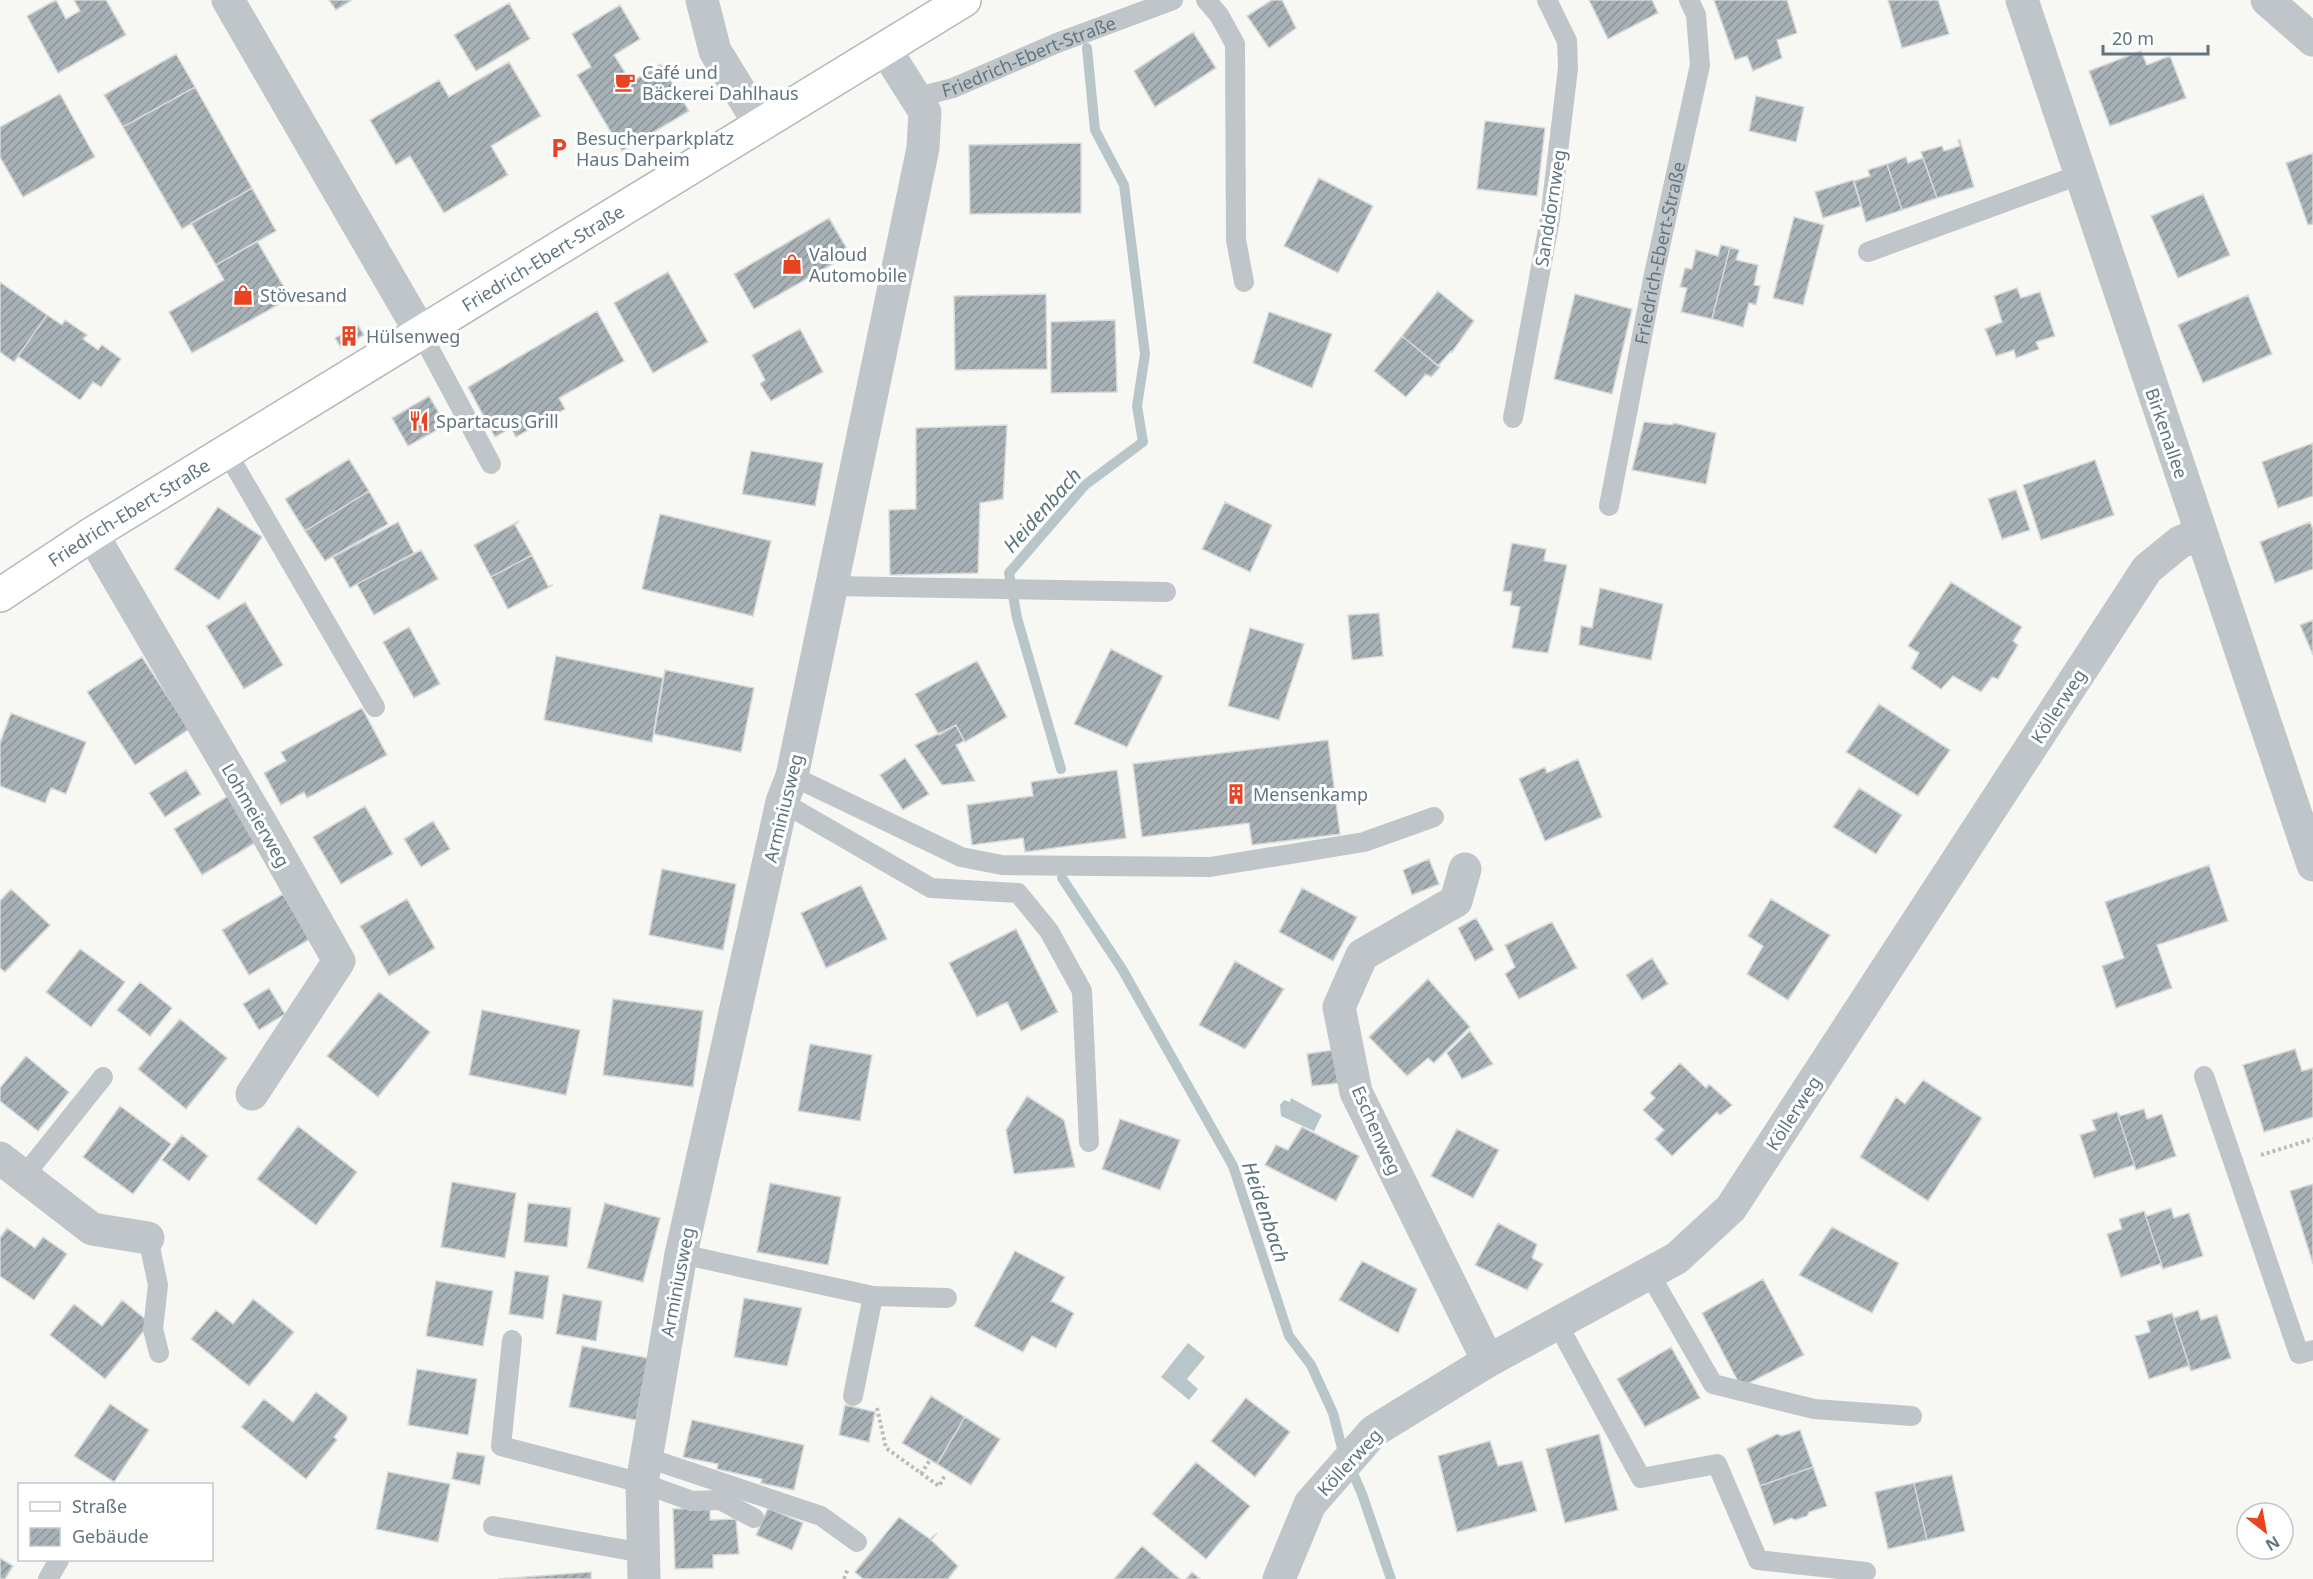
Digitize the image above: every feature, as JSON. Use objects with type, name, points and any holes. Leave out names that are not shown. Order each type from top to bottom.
[{"type":"main road","name":"Friedrich-Ebert-Straße","points":[[0,595],[92,534],[226,451],[964,0]]},
{"type":"street","points":[[228,0],[421,333]]},
{"type":"street","points":[[702,0],[715,51],[761,126]]},
{"type":"street","name":"Birkenallee","points":[[2022,0],[2313,865]]},
{"type":"street","points":[[2266,0],[2313,40]]},
{"type":"street","name":"Arminiusweg","points":[[643,1566],[644,1472],[681,1254],[832,586],[923,148],[925,112],[918,97],[885,49]]},
{"type":"street","name":"Lohmeierweg","points":[[92,534],[339,961],[252,1094]]},
{"type":"street","name":"Köllerweg","points":[[1280,1579],[1310,1504],[1374,1431],[1488,1361],[1677,1258],[1731,1208],[2147,569],[2180,542],[2201,534]]},
{"type":"street","name":"Eschenweg","points":[[1465,869],[1456,901],[1362,955],[1340,1007],[1356,1092],[1488,1361]]},
{"type":"street","points":[[12,1167],[92,1229],[148,1239]]},
{"type":"lane","name":"Friedrich-Ebert-Straße","points":[[918,97],[952,88],[1057,44],[1173,0]]},
{"type":"lane","points":[[1206,0],[1219,15],[1235,44],[1236,240],[1244,282]]},
{"type":"lane","name":"Sanddornweg","points":[[1513,418],[1550,219],[1568,68],[1567,41],[1547,0]]},
{"type":"lane","name":"Friedrich-Ebert-Straße","points":[[1609,506],[1654,274],[1700,64],[1696,15],[1689,0]]},
{"type":"lane","points":[[1868,252],[2079,175]]},
{"type":"lane","points":[[421,333],[491,464]]},
{"type":"lane","points":[[226,451],[375,707]]},
{"type":"lane","points":[[832,586],[999,587],[1166,592]]},
{"type":"lane","points":[[787,789],[961,857],[1002,865],[1210,867],[1364,842],[1434,817]]},
{"type":"lane","points":[[787,789],[931,888],[1018,892],[1049,931],[1082,991],[1089,1142]]},
{"type":"lane","points":[[2204,1076],[2299,1354],[2313,1350]]},
{"type":"lane","points":[[12,1167],[103,1077]]},
{"type":"lane","points":[[148,1239],[158,1285],[153,1329],[159,1353]]},
{"type":"lane","points":[[681,1254],[873,1296],[947,1298]]},
{"type":"lane","points":[[1649,1273],[1713,1384],[1814,1409],[1912,1416]]},
{"type":"lane","points":[[853,1396],[873,1296]]},
{"type":"lane","points":[[1557,1323],[1641,1478],[1717,1464],[1758,1560],[1866,1572]]},
{"type":"lane","points":[[512,1340],[501,1446],[644,1472],[692,1501],[720,1500],[754,1518]]},
{"type":"lane","points":[[644,1472],[660,1462],[821,1516],[857,1542]]},
{"type":"lane","points":[[494,1526],[643,1566]]},
{"type":"lane","points":[[48,1579],[58,1561]]},
{"type":"path","points":[[2234,1164],[2313,1138]]},
{"type":"path","points":[[876,1403],[886,1448],[939,1486],[945,1475]]},
{"type":"path","points":[[921,1474],[930,1460]]},
{"type":"shaded area","points":[[1291,1098],[1322,1115],[1314,1131],[1281,1116],[1280,1105],[1284,1100],[1290,1102]]},
{"type":"shaded area","points":[[1188,1343],[1205,1357],[1187,1379],[1198,1389],[1189,1400],[1161,1377]]},
{"type":"building","points":[[56,0],[66,19],[80,11],[74,0],[106,0],[126,35],[58,73],[27,16]]},
{"type":"building","points":[[329,0],[352,0],[336,10]]},
{"type":"building","points":[[1272,0],[1282,0],[1296,28],[1269,48],[1247,16]]},
{"type":"building","points":[[1589,0],[1652,0],[1658,13],[1608,39]]},
{"type":"building","points":[[1714,0],[1787,0],[1797,33],[1777,40],[1782,58],[1753,71],[1747,56],[1735,60]]},
{"type":"building","points":[[1888,0],[1938,0],[1949,34],[1902,48]]},
{"type":"building","points":[[509,3],[530,39],[476,71],[454,35]]},
{"type":"building","points":[[620,5],[640,39],[614,55],[631,82],[661,64],[689,111],[622,151],[577,75],[591,67],[572,34]]},
{"type":"building","points":[[1193,32],[1216,68],[1155,107],[1134,71]]},
{"type":"building","points":[[2141,51],[2147,65],[2170,56],[2186,98],[2110,126],[2089,71]]},
{"type":"building","points":[[176,54],[195,87],[123,127],[104,95]]},
{"type":"building","points":[[509,62],[541,116],[491,146],[508,175],[444,213],[410,156],[396,165],[370,120],[439,80],[449,97]]},
{"type":"building","points":[[195,87],[252,188],[182,229],[123,127]]},
{"type":"building","points":[[60,94],[95,157],[23,197],[0,157],[0,127]]},
{"type":"building","points":[[1756,96],[1804,107],[1796,142],[1749,131]]},
{"type":"building","points":[[1485,121],[1545,128],[1537,196],[1477,189]]},
{"type":"building","points":[[1958,140],[1960,140],[1974,187],[1937,198],[1921,152],[1942,146],[1944,151],[1960,146]]},
{"type":"building","points":[[1081,143],[1081,213],[970,214],[969,145]]},
{"type":"building","points":[[2313,153],[2313,224],[2308,225],[2286,163]]},
{"type":"building","points":[[1906,157],[1908,163],[1923,158],[1937,198],[1902,210],[1887,164]]},
{"type":"building","points":[[1887,164],[1902,210],[1866,222],[1854,181],[1870,176],[1868,170]]},
{"type":"building","points":[[1319,178],[1373,206],[1338,273],[1284,246]]},
{"type":"building","points":[[1853,180],[1861,206],[1823,218],[1815,192]]},
{"type":"building","points":[[252,188],[276,231],[216,265],[191,223]]},
{"type":"building","points":[[2203,194],[2230,255],[2178,278],[2151,216]]},
{"type":"building","points":[[1794,217],[1824,225],[1803,305],[1773,298]]},
{"type":"building","points":[[829,218],[850,254],[754,309],[734,274]]},
{"type":"building","points":[[257,241],[284,287],[286,292],[283,302],[192,353],[169,312],[224,280],[216,265]]},
{"type":"building","points":[[1721,245],[1730,247],[1712,319],[1681,312],[1687,288],[1680,287],[1685,268],[1692,269],[1696,250],[1718,256]]},
{"type":"building","points":[[1730,247],[1739,250],[1736,260],[1758,265],[1754,285],[1760,286],[1756,305],[1749,303],[1743,327],[1712,319]]},
{"type":"building","points":[[668,272],[708,342],[653,373],[614,303]]},
{"type":"building","points":[[0,282],[47,315],[14,362],[0,352]]},
{"type":"building","points":[[2017,288],[2021,298],[2040,292],[2055,336],[2036,342],[2039,349],[2016,358],[2014,350],[1996,356],[1985,329],[2002,322],[1994,296]]},
{"type":"building","points":[[1438,291],[1474,321],[1452,352],[1438,366],[1402,336]]},
{"type":"building","points":[[1046,294],[1047,369],[955,370],[954,296]]},
{"type":"building","points":[[1575,294],[1632,309],[1612,394],[1554,379]]},
{"type":"building","points":[[2248,295],[2272,354],[2203,383],[2178,325]]},
{"type":"building","points":[[597,311],[624,361],[559,398],[565,409],[516,437],[511,428],[495,437],[468,387]]},
{"type":"building","points":[[1269,312],[1332,334],[1312,388],[1253,363]]},
{"type":"building","points":[[47,315],[62,325],[65,320],[87,335],[83,339],[98,350],[102,345],[121,359],[101,387],[93,382],[80,400],[18,356]]},
{"type":"building","points":[[1115,320],[1117,392],[1051,393],[1051,322]]},
{"type":"building","name":"Hülsenweg","points":[[358,325],[364,335],[341,348],[335,338]]},
{"type":"building","points":[[800,329],[823,372],[771,401],[760,384],[765,380],[752,355]]},
{"type":"building","points":[[1402,336],[1440,367],[1431,377],[1426,374],[1406,397],[1374,371]]},
{"type":"building","points":[[429,396],[446,425],[408,446],[392,418]]},
{"type":"building","points":[[1644,422],[1672,425],[1674,423],[1716,433],[1706,484],[1632,470]]},
{"type":"building","points":[[1007,425],[1003,499],[980,503],[978,573],[890,575],[889,510],[916,509],[916,428]]},
{"type":"building","points":[[2313,443],[2313,496],[2278,508],[2262,462]]},
{"type":"building","points":[[751,451],[823,463],[815,506],[742,494]]},
{"type":"building","points":[[349,459],[369,491],[305,531],[285,499]]},
{"type":"building","points":[[2095,460],[2114,515],[2041,540],[2023,485]]},
{"type":"building","points":[[2016,490],[2030,530],[2002,539],[1988,499]]},
{"type":"building","points":[[369,491],[388,524],[325,561],[305,531]]},
{"type":"building","points":[[1225,502],[1272,525],[1250,572],[1202,549]]},
{"type":"building","points":[[218,507],[262,537],[219,600],[174,569]]},
{"type":"building","points":[[660,514],[771,541],[753,616],[642,589]]},
{"type":"building","points":[[519,521],[515,525],[532,555],[491,577],[474,545]]},
{"type":"building","points":[[398,522],[414,553],[350,588],[333,557]]},
{"type":"building","points":[[2310,522],[2313,529],[2313,569],[2275,583],[2260,542]]},
{"type":"building","points":[[1512,543],[1546,549],[1544,561],[1567,565],[1548,653],[1512,648],[1520,607],[1510,605],[1512,592],[1503,591]]},
{"type":"building","points":[[421,550],[438,579],[374,615],[357,584]]},
{"type":"building","points":[[532,555],[548,586],[553,585],[508,609],[491,577]]},
{"type":"building","points":[[1951,582],[2022,627],[2013,641],[2018,645],[1998,679],[1992,677],[1981,692],[1953,676],[1941,689],[1911,668],[1919,653],[1908,646]]},
{"type":"building","points":[[1600,588],[1663,604],[1651,660],[1579,645],[1581,626],[1592,628]]},
{"type":"building","points":[[245,602],[283,665],[244,689],[206,626]]},
{"type":"building","points":[[1379,613],[1383,656],[1352,660],[1348,615]]},
{"type":"building","points":[[2313,620],[2313,655],[2300,625]]},
{"type":"building","points":[[409,627],[440,684],[414,698],[383,642]]},
{"type":"building","points":[[1250,628],[1304,644],[1279,720],[1228,706]]},
{"type":"building","points":[[1111,649],[1163,676],[1127,747],[1074,724]]},
{"type":"building","points":[[556,656],[663,678],[652,742],[544,720]]},
{"type":"building","points":[[142,657],[189,729],[135,765],[87,692]]},
{"type":"building","points":[[977,661],[1007,717],[965,742],[956,725],[939,735],[915,694]]},
{"type":"building","points":[[665,670],[754,688],[741,752],[654,734]]},
{"type":"building","points":[[1879,704],[1950,750],[1918,796],[1846,752]]},
{"type":"building","points":[[362,708],[387,755],[307,798],[304,792],[281,805],[264,773],[286,761],[281,752]]},
{"type":"building","points":[[11,713],[86,742],[66,794],[51,788],[45,803],[0,786],[0,743]]},
{"type":"building","points":[[956,725],[964,741],[956,745],[975,781],[942,785],[915,745]]},
{"type":"building","name":"Mensenkamp","points":[[1328,740],[1340,834],[1252,845],[1249,823],[1142,837],[1133,764]]},
{"type":"building","points":[[905,758],[929,794],[903,810],[880,775]]},
{"type":"building","points":[[1578,759],[1602,817],[1545,841],[1519,779],[1545,767],[1547,773]]},
{"type":"building","points":[[186,770],[201,794],[165,817],[149,793]]},
{"type":"building","points":[[1117,770],[1126,838],[1025,852],[1023,838],[972,845],[967,805],[1033,796],[1031,782]]},
{"type":"building","points":[[1859,788],[1902,815],[1876,854],[1833,827]]},
{"type":"building","points":[[228,796],[256,842],[202,875],[174,829]]},
{"type":"building","points":[[365,806],[393,854],[341,884],[313,837]]},
{"type":"building","points":[[433,821],[450,849],[421,867],[404,839]]},
{"type":"building","points":[[1429,859],[1439,884],[1412,895],[1403,870]]},
{"type":"building","points":[[2209,865],[2228,921],[2157,945],[2172,988],[2116,1008],[2102,966],[2124,958],[2105,902]]},
{"type":"building","points":[[662,869],[736,884],[723,950],[649,935]]},
{"type":"building","points":[[861,885],[887,939],[826,968],[801,913]]},
{"type":"building","points":[[1302,888],[1357,917],[1333,961],[1279,932]]},
{"type":"building","points":[[11,889],[50,925],[5,972],[0,968],[0,901]]},
{"type":"building","points":[[283,894],[310,939],[249,975],[222,930]]},
{"type":"building","points":[[407,899],[435,948],[389,976],[360,926]]},
{"type":"building","points":[[1771,899],[1830,935],[1788,1000],[1747,974],[1763,946],[1748,936]]},
{"type":"building","points":[[1476,918],[1494,950],[1475,961],[1458,928]]},
{"type":"building","points":[[1552,922],[1577,968],[1519,999],[1505,974],[1515,967],[1505,945]]},
{"type":"building","points":[[1016,929],[1058,1012],[1021,1031],[1007,1002],[977,1017],[949,963]]},
{"type":"building","points":[[80,949],[125,982],[91,1027],[46,992]]},
{"type":"building","points":[[1652,958],[1668,984],[1642,1000],[1626,975]]},
{"type":"building","points":[[1235,961],[1284,989],[1245,1049],[1199,1025]]},
{"type":"building","points":[[1428,979],[1470,1027],[1434,1063],[1428,1058],[1407,1076],[1369,1037]]},
{"type":"building","points":[[140,982],[172,1008],[150,1036],[117,1010]]},
{"type":"building","points":[[269,988],[285,1014],[259,1030],[243,1004]]},
{"type":"building","points":[[379,992],[430,1032],[378,1097],[327,1056]]},
{"type":"building","points":[[613,999],[703,1011],[693,1087],[603,1075]]},
{"type":"building","points":[[482,1010],[580,1030],[566,1095],[469,1075]]},
{"type":"building","points":[[180,1019],[227,1058],[186,1109],[138,1069]]},
{"type":"building","points":[[1470,1031],[1493,1064],[1462,1079],[1447,1053]]},
{"type":"building","points":[[810,1044],[872,1055],[860,1121],[798,1111]]},
{"type":"building","points":[[2295,1049],[2302,1071],[2313,1068],[2313,1117],[2264,1132],[2243,1065]]},
{"type":"building","points":[[1333,1050],[1338,1083],[1312,1086],[1307,1054]]},
{"type":"building","points":[[26,1056],[69,1092],[38,1131],[0,1101],[0,1088]]},
{"type":"building","points":[[1680,1063],[1706,1088],[1709,1084],[1732,1105],[1720,1115],[1717,1112],[1672,1156],[1655,1139],[1664,1130],[1643,1110],[1655,1098],[1650,1093]]},
{"type":"building","points":[[1923,1080],[1982,1118],[1928,1201],[1860,1157],[1896,1097],[1905,1104]]},
{"type":"building","points":[[1027,1096],[1064,1120],[1075,1167],[1014,1174],[1006,1130]]},
{"type":"building","points":[[120,1106],[171,1144],[133,1194],[83,1157]]},
{"type":"building","points":[[2144,1109],[2147,1119],[2162,1114],[2176,1156],[2136,1170],[2117,1112],[2120,1116]]},
{"type":"building","points":[[2117,1112],[2136,1170],[2134,1165],[2094,1178],[2080,1135],[2096,1130],[2092,1120]]},
{"type":"building","points":[[1120,1119],[1180,1140],[1160,1190],[1102,1169]]},
{"type":"building","points":[[298,1126],[357,1172],[316,1225],[257,1179]]},
{"type":"building","points":[[1302,1127],[1359,1156],[1336,1201],[1265,1165],[1276,1145],[1288,1150]]},
{"type":"building","points":[[1457,1129],[1499,1150],[1473,1198],[1431,1176]]},
{"type":"building","points":[[182,1135],[208,1156],[189,1181],[162,1160]]},
{"type":"building","points":[[452,1182],[516,1193],[505,1258],[441,1247]]},
{"type":"building","points":[[770,1183],[841,1197],[828,1265],[757,1252]]},
{"type":"building","points":[[2313,1184],[2313,1264],[2290,1191]]},
{"type":"building","points":[[528,1203],[571,1208],[567,1247],[524,1242]]},
{"type":"building","points":[[605,1203],[660,1218],[643,1282],[587,1268]]},
{"type":"building","points":[[2171,1208],[2174,1218],[2189,1213],[2203,1256],[2163,1269],[2144,1211],[2147,1216]]},
{"type":"building","points":[[2144,1211],[2163,1269],[2160,1264],[2121,1277],[2107,1234],[2122,1229],[2119,1219]]},
{"type":"building","points":[[1498,1223],[1537,1244],[1532,1258],[1543,1264],[1527,1290],[1475,1265]]},
{"type":"building","points":[[1832,1227],[1899,1263],[1872,1313],[1799,1275]]},
{"type":"building","points":[[7,1228],[35,1248],[43,1237],[67,1254],[34,1300],[0,1276],[0,1238]]},
{"type":"building","points":[[1015,1251],[1065,1277],[1051,1301],[1074,1313],[1056,1348],[1032,1336],[1023,1352],[974,1326]]},
{"type":"building","points":[[1362,1261],[1417,1289],[1398,1333],[1339,1300]]},
{"type":"building","points":[[515,1271],[549,1276],[543,1319],[509,1314]]},
{"type":"building","points":[[1763,1279],[1804,1355],[1741,1387],[1702,1313]]},
{"type":"building","points":[[436,1281],[493,1291],[483,1346],[426,1336]]},
{"type":"building","points":[[563,1294],[602,1301],[596,1341],[556,1334]]},
{"type":"building","points":[[744,1298],[802,1308],[787,1366],[734,1357]]},
{"type":"building","points":[[253,1299],[294,1332],[249,1386],[191,1339],[216,1310],[233,1324]]},
{"type":"building","points":[[122,1300],[150,1323],[105,1379],[50,1335],[74,1304],[102,1326]]},
{"type":"building","points":[[2198,1310],[2201,1320],[2217,1315],[2231,1358],[2191,1371],[2172,1313],[2174,1318]]},
{"type":"building","points":[[2172,1313],[2191,1371],[2188,1366],[2149,1379],[2135,1336],[2150,1332],[2147,1321]]},
{"type":"building","points":[[582,1346],[648,1358],[636,1420],[569,1407]]},
{"type":"building","points":[[1671,1347],[1700,1398],[1645,1427],[1617,1379]]},
{"type":"building","points":[[417,1369],[477,1379],[468,1435],[408,1425]]},
{"type":"building","points":[[316,1392],[347,1416],[347,1420],[334,1437],[337,1440],[306,1479],[241,1427],[264,1399],[293,1422]]},
{"type":"building","points":[[931,1396],[965,1417],[937,1464],[902,1443]]},
{"type":"building","points":[[1246,1398],[1290,1432],[1255,1477],[1211,1441]]},
{"type":"building","points":[[110,1404],[149,1430],[114,1482],[74,1456]]},
{"type":"building","points":[[845,1405],[875,1412],[869,1442],[839,1435]]},
{"type":"building","points":[[965,1417],[1000,1439],[971,1485],[937,1464]]},
{"type":"building","points":[[692,1420],[804,1445],[794,1490],[761,1483],[762,1479],[717,1469],[718,1464],[683,1457]]},
{"type":"building","points":[[1800,1430],[1813,1467],[1760,1486],[1747,1449],[1777,1434],[1782,1436]]},
{"type":"building","points":[[1599,1434],[1618,1510],[1565,1523],[1546,1449]]},
{"type":"building","points":[[1490,1441],[1498,1466],[1522,1461],[1537,1511],[1457,1532],[1438,1456]]},
{"type":"building","points":[[457,1452],[485,1456],[480,1485],[452,1479]]},
{"type":"building","points":[[1196,1462],[1250,1506],[1206,1559],[1152,1514]]},
{"type":"building","points":[[1813,1467],[1827,1506],[1809,1512],[1807,1516],[1795,1520],[1791,1518],[1774,1525],[1760,1486]]},
{"type":"building","points":[[388,1472],[450,1484],[438,1542],[376,1529]]},
{"type":"building","points":[[1952,1475],[1965,1531],[1927,1540],[1914,1483]]},
{"type":"building","points":[[1914,1483],[1927,1540],[1888,1549],[1875,1492]]},
{"type":"building","points":[[710,1508],[710,1520],[736,1519],[739,1554],[713,1555],[713,1568],[675,1569],[673,1509]]},
{"type":"building","points":[[768,1508],[803,1523],[792,1550],[756,1535]]},
{"type":"building","points":[[899,1517],[930,1539],[937,1533],[931,1540],[958,1566],[948,1579],[863,1579],[855,1572]]},
{"type":"building","points":[[1142,1546],[1180,1579],[1114,1579]]},
{"type":"building","points":[[0,1558],[13,1566],[5,1579],[0,1579]]},
{"type":"building","points":[[591,1572],[591,1579],[498,1579]]},
{"type":"building","points":[[1192,1572],[1200,1579],[1186,1579]]},
{"type":"waterway","name":"Heidenbach","points":[[1061,769],[1017,618],[1009,573],[1085,485],[1143,442],[1137,406],[1145,354],[1124,185],[1095,130],[1087,48]]},
{"type":"waterway","name":"Heidenbach","points":[[1062,878],[1122,969],[1233,1166],[1289,1336],[1311,1365],[1333,1413],[1342,1448],[1362,1494],[1391,1579]]},
{"type":"place","name":"Café und Bäckerei Dahlhaus","points":[[625,82]]},
{"type":"place","name":"Besucherparkplatz Haus Daheim","points":[[559,148]]},
{"type":"place","name":"Valoud Automobile","points":[[792,264]]},
{"type":"place","name":"Stövesand","points":[[243,295]]},
{"type":"place","name":"Hülsenweg","points":[[349,336]]},
{"type":"place","name":"Spartacus Grill","points":[[419,421]]},
{"type":"place","name":"Mensenkamp","points":[[1236,794]]}]
